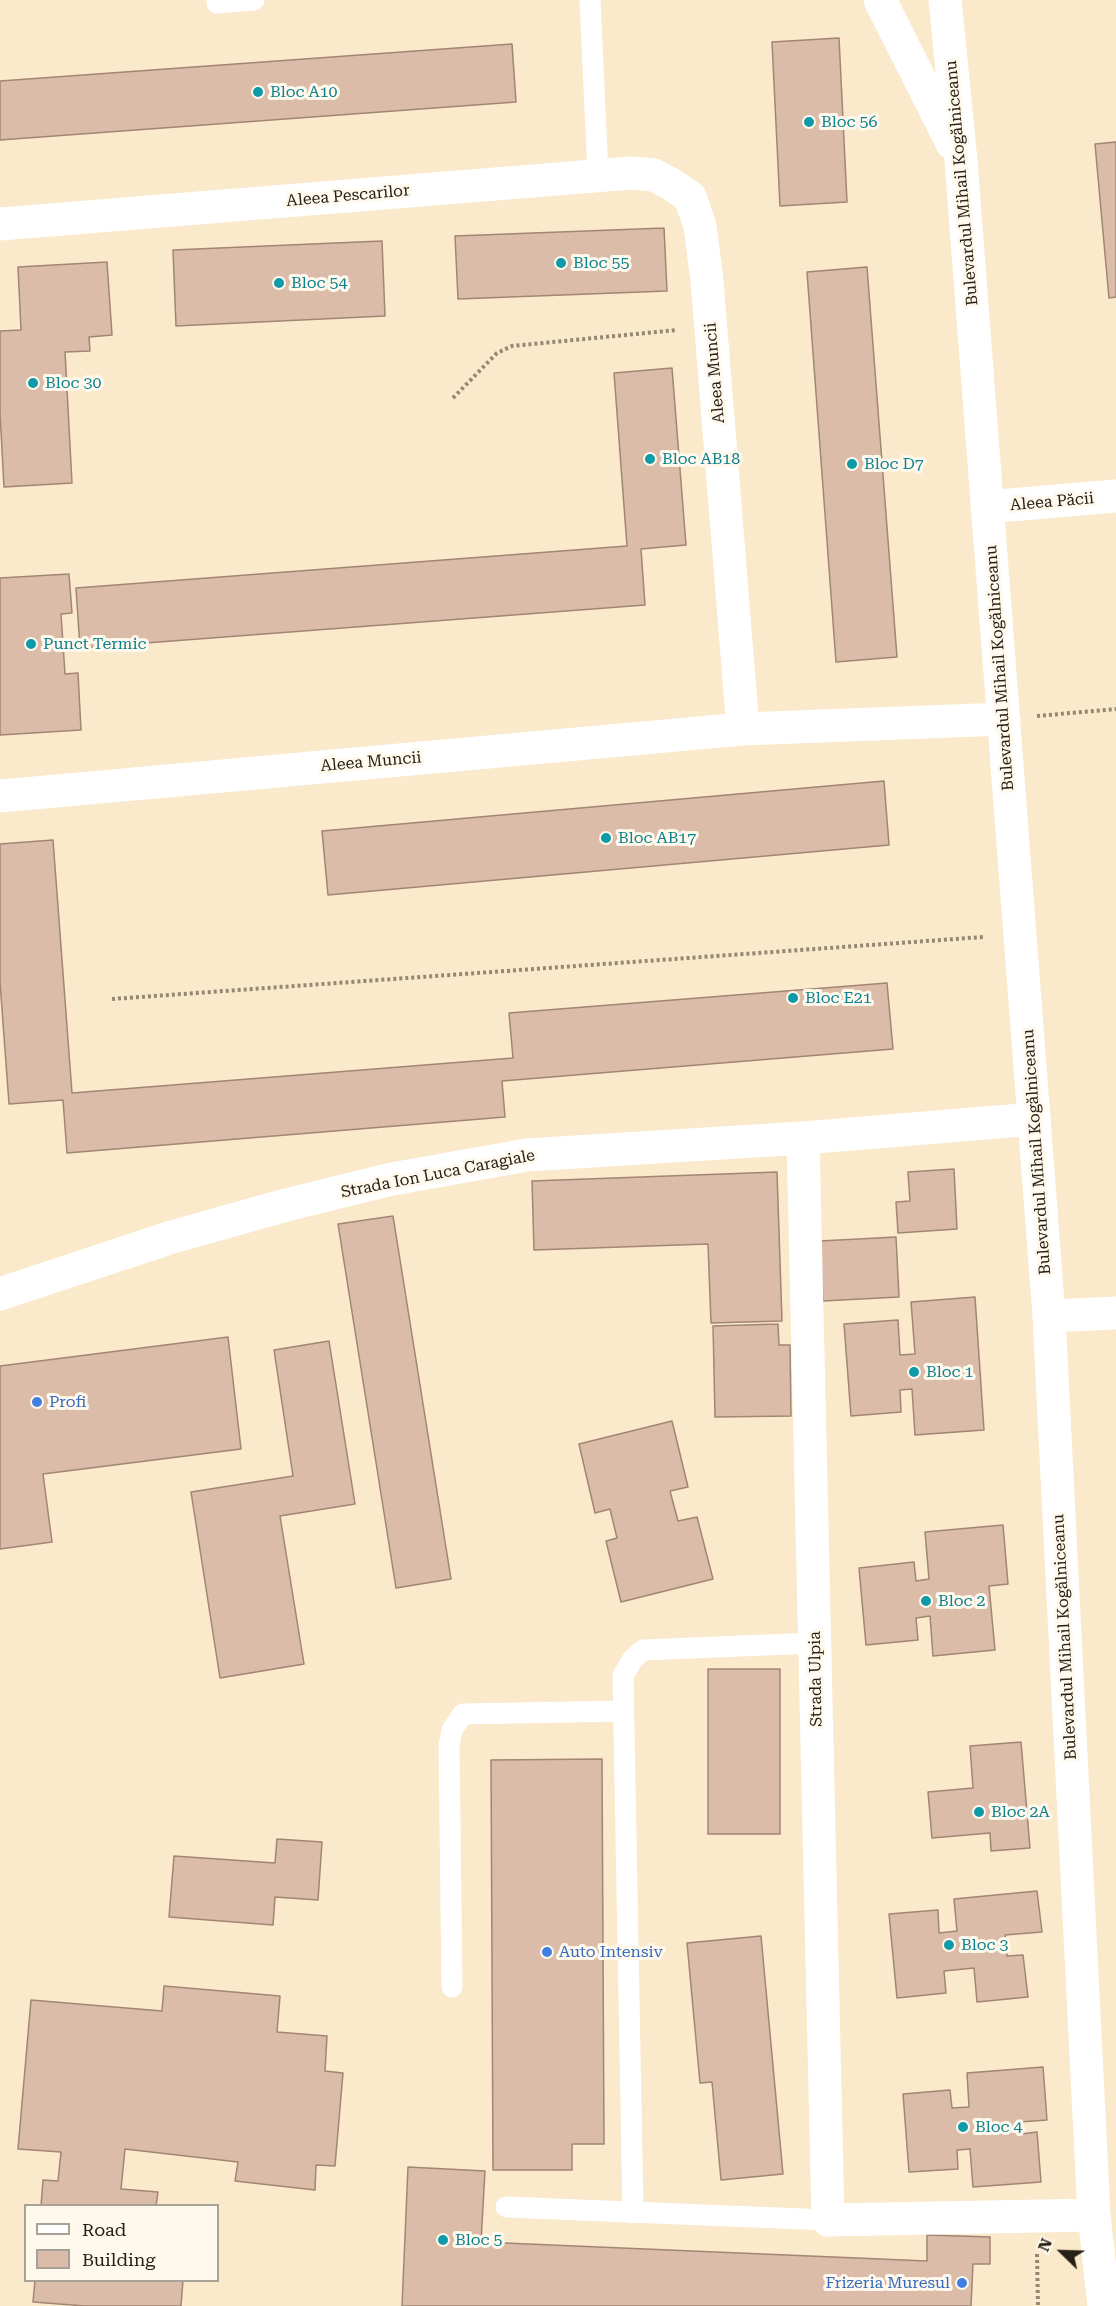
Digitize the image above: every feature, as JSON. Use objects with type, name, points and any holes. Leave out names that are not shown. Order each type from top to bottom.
[{"type":"street","points":[[880,0],[961,160]]},
{"type":"street","name":"Bulevardul Mihail Kogălniceanu","points":[[945,0],[961,160],[1049,1316],[1094,2214],[1104,2306]]},
{"type":"street","name":"Aleea Pescarilor","points":[[0,224],[631,172],[654,175],[690,197]]},
{"type":"street","name":"Aleea Muncii","points":[[690,197],[700,226],[711,327],[743,729]]},
{"type":"street","name":"Aleea Păcii","points":[[987,507],[1116,496]]},
{"type":"street","name":"Aleea Muncii","points":[[0,796],[743,729],[1004,718]]},
{"type":"street","name":"Strada Ion Luca Caragiale","points":[[0,1294],[172,1237],[392,1179],[527,1155],[803,1138],[1034,1119]]},
{"type":"street","name":"Strada Ulpia","points":[[803,1138],[828,2220]]},
{"type":"street","points":[[1049,1316],[1116,1313]]},
{"type":"street","points":[[828,2220],[1094,2214]]},
{"type":"lane","points":[[217,3],[254,0]]},
{"type":"lane","points":[[590,0],[598,175]]},
{"type":"lane","points":[[633,2212],[623,1676],[632,1660],[643,1650],[815,1643]]},
{"type":"lane","points":[[452,1987],[449,1746],[452,1731],[464,1714],[623,1711]]},
{"type":"lane","points":[[506,2207],[828,2220]]},
{"type":"path","points":[[453,399],[497,353],[512,346],[711,327]]},
{"type":"path","points":[[1004,718],[1116,709]]},
{"type":"path","points":[[112,999],[1020,934]]},
{"type":"path","points":[[1037,2254],[1038,2306]]},
{"type":"building","name":"Bloc 56","points":[[839,38],[847,202],[780,206],[772,42]]},
{"type":"building","name":"Bloc A10","points":[[512,44],[516,102],[0,140],[0,81]]},
{"type":"building","points":[[1116,142],[1116,297],[1109,298],[1095,144]]},
{"type":"building","name":"Bloc 55","points":[[664,228],[667,291],[458,299],[455,236]]},
{"type":"building","name":"Bloc 54","points":[[382,241],[385,316],[176,326],[173,250]]},
{"type":"building","name":"Bloc 30","points":[[107,262],[112,335],[89,337],[90,351],[65,352],[72,483],[4,487],[0,413],[0,331],[21,330],[18,267]]},
{"type":"building","name":"Bloc D7","points":[[867,267],[897,657],[836,662],[807,272]]},
{"type":"building","name":"Bloc AB18","points":[[672,368],[686,545],[641,549],[645,605],[80,648],[76,588],[627,546],[614,373]]},
{"type":"building","name":"Punct Termic","points":[[69,574],[72,613],[61,614],[65,674],[78,673],[81,730],[0,735],[0,578]]},
{"type":"building","name":"Bloc AB17","points":[[884,781],[889,845],[328,895],[322,831]]},
{"type":"building","name":"Bloc E21","points":[[53,840],[72,1093],[513,1058],[509,1013],[887,983],[893,1049],[502,1081],[505,1117],[67,1153],[63,1100],[9,1104],[0,982],[0,844]]},
{"type":"building","points":[[954,1169],[957,1229],[898,1233],[896,1202],[910,1201],[908,1172]]},
{"type":"building","points":[[777,1172],[782,1321],[711,1323],[708,1244],[534,1250],[532,1181]]},
{"type":"building","points":[[393,1216],[451,1579],[396,1588],[338,1224]]},
{"type":"building","points":[[896,1237],[899,1297],[823,1301],[820,1241]]},
{"type":"building","name":"Bloc 1","points":[[975,1297],[984,1430],[915,1435],[912,1389],[900,1390],[901,1412],[851,1416],[844,1324],[898,1320],[900,1355],[915,1354],[911,1302]]},
{"type":"building","points":[[778,1324],[779,1345],[790,1345],[791,1416],[715,1417],[713,1326]]},
{"type":"building","points":[[228,1337],[241,1449],[43,1474],[52,1542],[0,1549],[0,1366]]},
{"type":"building","points":[[329,1341],[355,1504],[280,1516],[304,1664],[220,1678],[191,1492],[293,1476],[274,1350]]},
{"type":"building","points":[[672,1421],[688,1487],[670,1491],[678,1521],[697,1517],[713,1579],[621,1602],[606,1541],[617,1538],[610,1509],[595,1513],[579,1444]]},
{"type":"building","name":"Bloc 2","points":[[1003,1525],[1008,1584],[989,1586],[995,1650],[933,1656],[930,1616],[916,1618],[918,1640],[866,1645],[859,1568],[914,1562],[916,1581],[929,1579],[925,1532]]},
{"type":"building","points":[[708,1669],[780,1669],[780,1834],[708,1834]]},
{"type":"building","name":"Bloc 2A","points":[[1021,1742],[1030,1848],[991,1851],[990,1833],[932,1838],[928,1792],[973,1788],[970,1746]]},
{"type":"building","name":"Auto Intensiv","points":[[602,1759],[604,2144],[572,2144],[572,2170],[493,2170],[491,1760]]},
{"type":"building","points":[[277,1839],[322,1842],[318,1900],[275,1897],[273,1925],[169,1917],[174,1856],[275,1863]]},
{"type":"building","name":"Bloc 3","points":[[1037,1891],[1042,1932],[1005,1935],[1007,1956],[1023,1955],[1028,1997],[977,2002],[974,1968],[944,1971],[946,1993],[897,1998],[889,1914],[938,1910],[939,1933],[957,1931],[954,1899]]},
{"type":"building","points":[[761,1936],[783,2174],[721,2180],[712,2082],[700,2083],[687,1943]]},
{"type":"building","points":[[164,1986],[280,1996],[277,2032],[327,2036],[325,2071],[343,2073],[335,2166],[316,2165],[315,2190],[235,2181],[238,2162],[125,2149],[121,2189],[158,2192],[156,2204],[41,2204],[43,2180],[58,2181],[61,2152],[18,2149],[31,2000],[162,2011]]},
{"type":"building","name":"Bloc 4","points":[[1043,2067],[1047,2120],[1020,2122],[1021,2134],[1037,2132],[1041,2182],[973,2187],[970,2149],[957,2150],[958,2169],[909,2172],[903,2094],[950,2090],[952,2108],[969,2107],[967,2073]]},
{"type":"building","name":"Bloc 5","points":[[408,2167],[485,2171],[481,2242],[927,2261],[927,2235],[990,2237],[990,2264],[973,2264],[971,2306],[402,2306]]},
{"type":"building","points":[[35,2282],[183,2282],[181,2306],[85,2306],[33,2302]]},
{"type":"place","name":"Bloc A10","points":[[258,92]]},
{"type":"place","name":"Bloc 56","points":[[809,122]]},
{"type":"place","name":"Bloc 55","points":[[561,263]]},
{"type":"place","name":"Bloc 54","points":[[279,283]]},
{"type":"place","name":"Bloc 30","points":[[33,383]]},
{"type":"place","name":"Bloc AB18","points":[[650,459]]},
{"type":"place","name":"Bloc D7","points":[[852,464]]},
{"type":"place","name":"Punct Termic","points":[[31,644]]},
{"type":"place","name":"Bloc AB17","points":[[606,838]]},
{"type":"place","name":"Bloc E21","points":[[793,998]]},
{"type":"place","name":"Bloc 1","points":[[914,1372]]},
{"type":"place","name":"Profi","points":[[37,1402]]},
{"type":"place","name":"Bloc 2","points":[[926,1601]]},
{"type":"place","name":"Bloc 2A","points":[[979,1812]]},
{"type":"place","name":"Bloc 3","points":[[949,1945]]},
{"type":"place","name":"Auto Intensiv","points":[[547,1952]]},
{"type":"place","name":"Bloc 4","points":[[963,2127]]},
{"type":"place","name":"Bloc 5","points":[[443,2240]]},
{"type":"place","name":"Frizeria Muresul","points":[[962,2283]]}]
